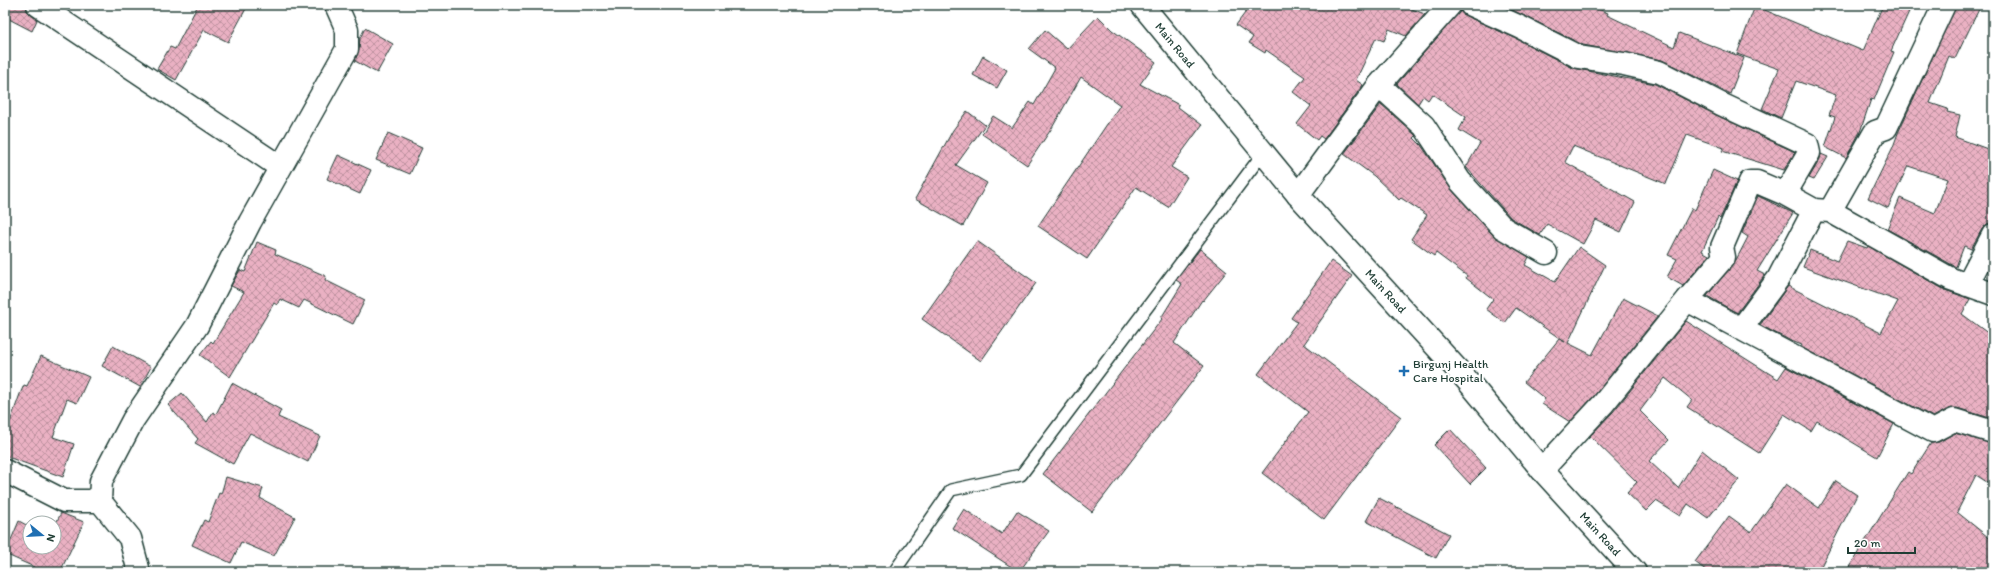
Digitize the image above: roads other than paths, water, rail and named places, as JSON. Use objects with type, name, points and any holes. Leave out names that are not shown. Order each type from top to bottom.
[{"type":"street","points":[[38,5],[280,167]]},
{"type":"street","points":[[136,572],[138,568],[130,538],[100,500],[101,481],[130,426],[197,326],[280,167],[346,49],[347,30],[336,5]]},
{"type":"street","name":"Main Road","points":[[1142,5],[1298,195],[1466,379],[1542,470],[1634,572]]},
{"type":"street","points":[[1298,195],[1379,85],[1450,5]]},
{"type":"street","points":[[1471,5],[1520,27],[1579,57],[1624,64],[1659,72],[1721,104],[1808,144],[1809,153],[1784,194]]},
{"type":"street","points":[[1741,329],[1778,279],[1874,132],[1886,128],[1944,5]]},
{"type":"street","points":[[1379,85],[1424,126],[1460,181],[1503,228],[1546,253]]},
{"type":"street","points":[[1542,470],[1603,404],[1687,300],[1724,257],[1722,247],[1750,182],[1757,182],[1822,210],[1944,275],[1993,294]]},
{"type":"street","points":[[1967,284],[1993,235]]},
{"type":"street","points":[[1687,300],[1933,431],[1954,420],[1993,432]]},
{"type":"street","points":[[5,471],[64,501],[100,500]]},
{"type":"lane","points":[[894,572],[951,490],[1021,475],[1264,152]]},
{"type":"place","name":"Birgunj Health Care Hospital","points":[[1404,371]]}]
